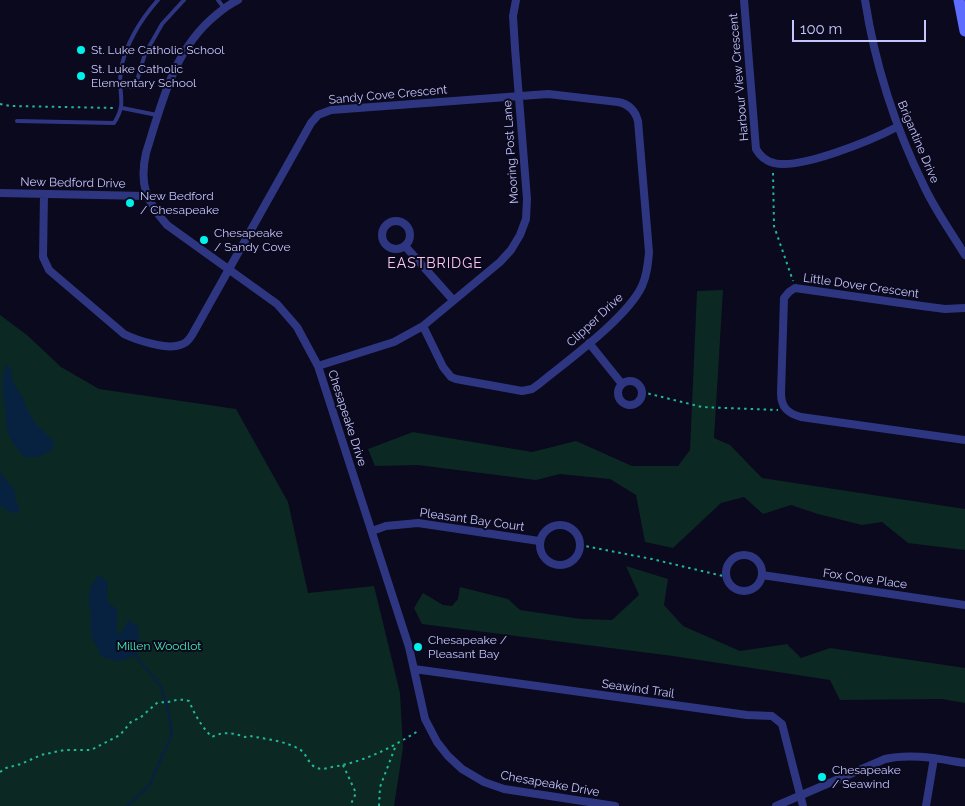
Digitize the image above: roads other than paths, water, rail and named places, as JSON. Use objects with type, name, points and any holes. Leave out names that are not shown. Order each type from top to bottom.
[{"type":"main road","points":[[960,0],[965,31]]},
{"type":"street","name":"Chesapeake Drive","points":[[238,0],[224,8],[204,26],[182,53],[173,71],[143,166],[146,196],[154,210],[167,225],[278,304],[297,326],[318,366],[409,647],[424,719],[437,742],[462,769],[484,782],[504,789],[584,804],[615,806]]},
{"type":"street","name":"Mooring Post Lane","points":[[318,366],[394,342],[423,326],[500,262],[520,236],[526,219],[527,199],[513,16],[516,0]]},
{"type":"street","name":"Harbour View Crescent","points":[[744,0],[756,149],[760,156],[773,163],[800,163],[884,134],[897,127]]},
{"type":"street","name":"Brigantine Drive","points":[[865,0],[881,77],[897,127],[924,188],[965,255]]},
{"type":"street","name":"Clipper Drive","points":[[423,326],[444,367],[451,376],[463,381],[522,390],[532,389],[589,343],[630,305],[642,286],[649,252],[636,114],[625,104],[618,102],[548,94],[518,96]]},
{"type":"street","name":"Sandy Cove Crescent","points":[[229,269],[311,123],[318,115],[331,110],[518,96]]},
{"type":"street","name":"New Bedford Drive","points":[[0,193],[146,196]]},
{"type":"street","points":[[44,194],[42,249],[45,264],[56,276],[106,319],[133,339],[171,347],[188,341],[229,269]]},
{"type":"street","points":[[405,246],[453,300]]},
{"type":"street","name":"Little Dover Crescent","points":[[965,308],[945,309],[795,288],[784,298],[781,393],[781,402],[786,410],[801,417],[965,440]]},
{"type":"street","points":[[589,343],[622,384]]},
{"type":"street","points":[[626,381],[633,381],[641,387],[642,398],[630,405],[624,404],[618,393],[622,384],[626,381]]},
{"type":"street","name":"Pleasant Bay Court","points":[[372,531],[386,526],[418,523],[540,541]]},
{"type":"street","name":"Pleasant Bay Court","points":[[556,525],[565,526],[575,532],[579,538],[580,545],[576,557],[570,562],[564,565],[554,565],[542,555],[539,548],[540,541],[542,535],[549,528],[556,525]]},
{"type":"street","points":[[742,555],[750,556],[755,559],[762,569],[762,575],[759,584],[746,591],[735,588],[730,584],[727,577],[728,566],[731,561],[742,555]]},
{"type":"street","name":"Fox Cove Place","points":[[762,575],[965,604]]},
{"type":"street","name":"Seawind Trail","points":[[414,669],[728,712],[772,716],[782,724],[803,806]]},
{"type":"street","points":[[776,806],[885,759],[907,756],[965,763]]},
{"type":"street","points":[[926,806],[934,758]]},
{"type":"lane","points":[[17,121],[114,123],[122,108],[120,74],[122,62],[147,12],[158,0]]},
{"type":"lane","points":[[121,86],[135,87],[145,54],[162,24],[184,0]]},
{"type":"lane","points":[[218,0],[224,8]]},
{"type":"lane","points":[[122,108],[158,116]]},
{"type":"water","points":[[7,364],[11,368],[12,380],[36,424],[54,442],[54,449],[38,457],[23,457],[8,433],[3,387],[3,375]]},
{"type":"water","points":[[0,472],[14,489],[20,508],[17,514],[4,509],[0,504]]},
{"type":"water","points":[[98,575],[108,582],[108,603],[117,609],[117,632],[121,634],[128,620],[138,626],[140,651],[130,658],[121,661],[111,660],[100,655],[92,636],[89,595],[91,586]]},
{"type":"waterway","points":[[127,806],[149,786],[172,734],[161,686],[135,655]]},
{"type":"place","name":"St. Luke Catholic School","points":[[81,50]]},
{"type":"place","name":"St. Luke Catholic Elementary School","points":[[81,76]]},
{"type":"place","name":"New Bedford / Chesapeake","points":[[130,203]]},
{"type":"place","name":"Chesapeake / Sandy Cove","points":[[204,240]]},
{"type":"place","name":"Chesapeake / Pleasant Bay","points":[[418,647]]},
{"type":"place","name":"Chesapeake / Seawind","points":[[822,777]]},
{"type":"district","name":"EASTBRIDGE","points":[[435,264]]},
{"type":"park label","name":"Millen Woodlot","points":[[159,646]]}]
